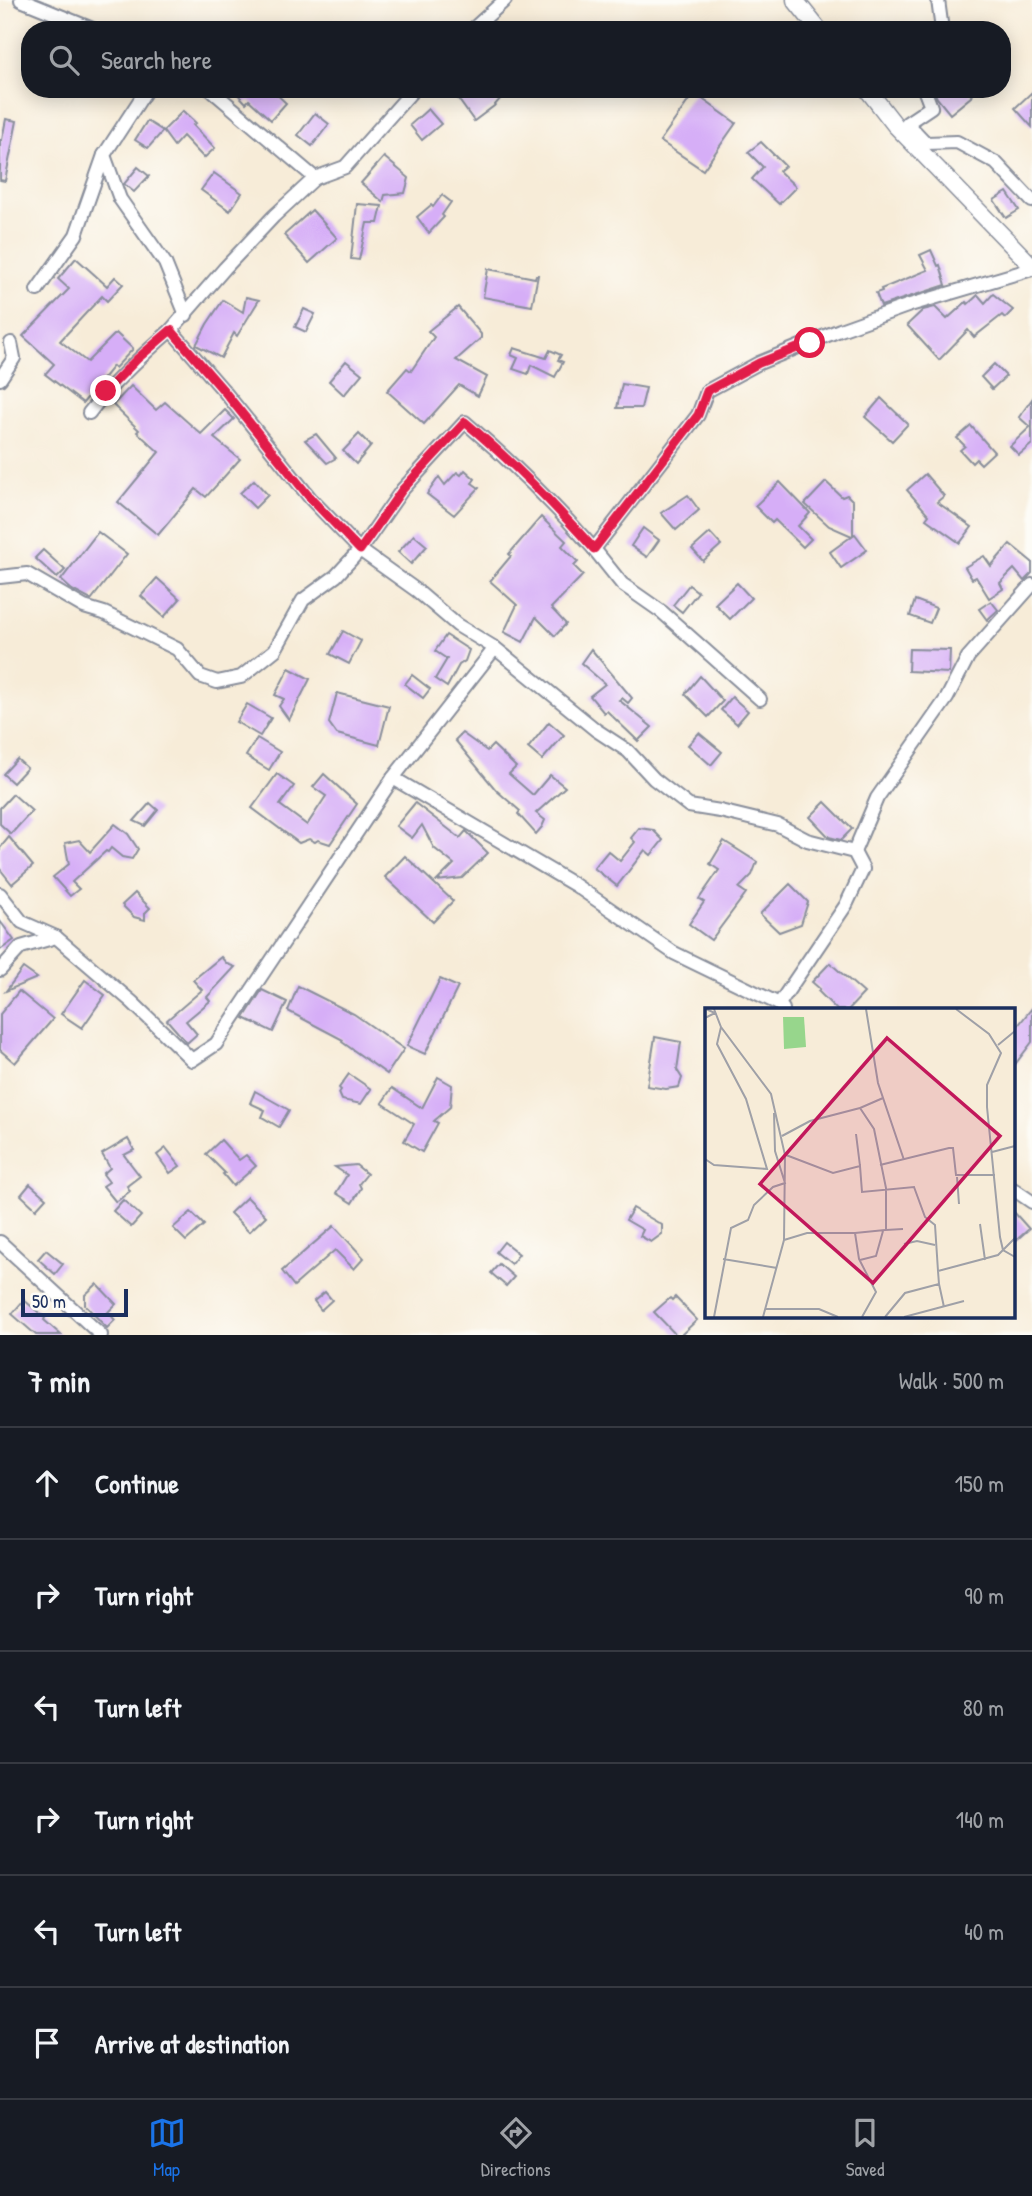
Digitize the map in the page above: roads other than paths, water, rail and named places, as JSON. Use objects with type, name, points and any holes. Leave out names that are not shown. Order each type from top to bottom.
[{"type":"main road","points":[[796,0],[812,21]]},
{"type":"main road","points":[[874,98],[895,125],[1032,268]]},
{"type":"street","points":[[21,0],[73,21]]},
{"type":"street","points":[[482,21],[505,0]]},
{"type":"street","points":[[938,0],[941,21]]},
{"type":"street","points":[[37,290],[76,235],[104,155],[140,98]]},
{"type":"street","points":[[221,98],[315,178]]},
{"type":"street","points":[[89,413],[137,359],[186,315],[274,216],[315,178],[345,166],[406,98]]},
{"type":"street","points":[[928,98],[931,107],[907,123],[926,143],[957,142],[996,163],[1032,201]]},
{"type":"street","points":[[104,155],[120,199],[165,263],[186,315]]},
{"type":"street","points":[[594,549],[698,415],[707,391],[759,363],[840,330],[910,305],[1032,268]]},
{"type":"street","points":[[171,330],[311,499],[360,550],[416,590],[457,625],[495,648],[596,730],[628,751],[654,779],[689,806],[779,825],[807,840],[854,852],[863,869],[846,905],[781,1007],[674,953],[575,885],[393,778]]},
{"type":"street","points":[[0,379],[14,358],[11,343]]},
{"type":"street","points":[[0,578],[27,574],[84,607],[104,613],[177,649],[200,676],[216,682],[240,677],[275,650],[303,600],[336,576],[360,550],[402,490],[465,422],[545,495],[622,584],[662,612],[760,699]]},
{"type":"street","points":[[854,852],[877,798],[947,698],[968,657],[1032,585]]},
{"type":"street","points":[[0,894],[22,922],[56,937],[132,1002],[192,1060],[216,1044],[393,778],[495,648]]},
{"type":"street","points":[[0,970],[21,947],[56,937]]},
{"type":"street","points":[[1014,1190],[1032,1202]]},
{"type":"street","points":[[0,1242],[101,1335]]}]
